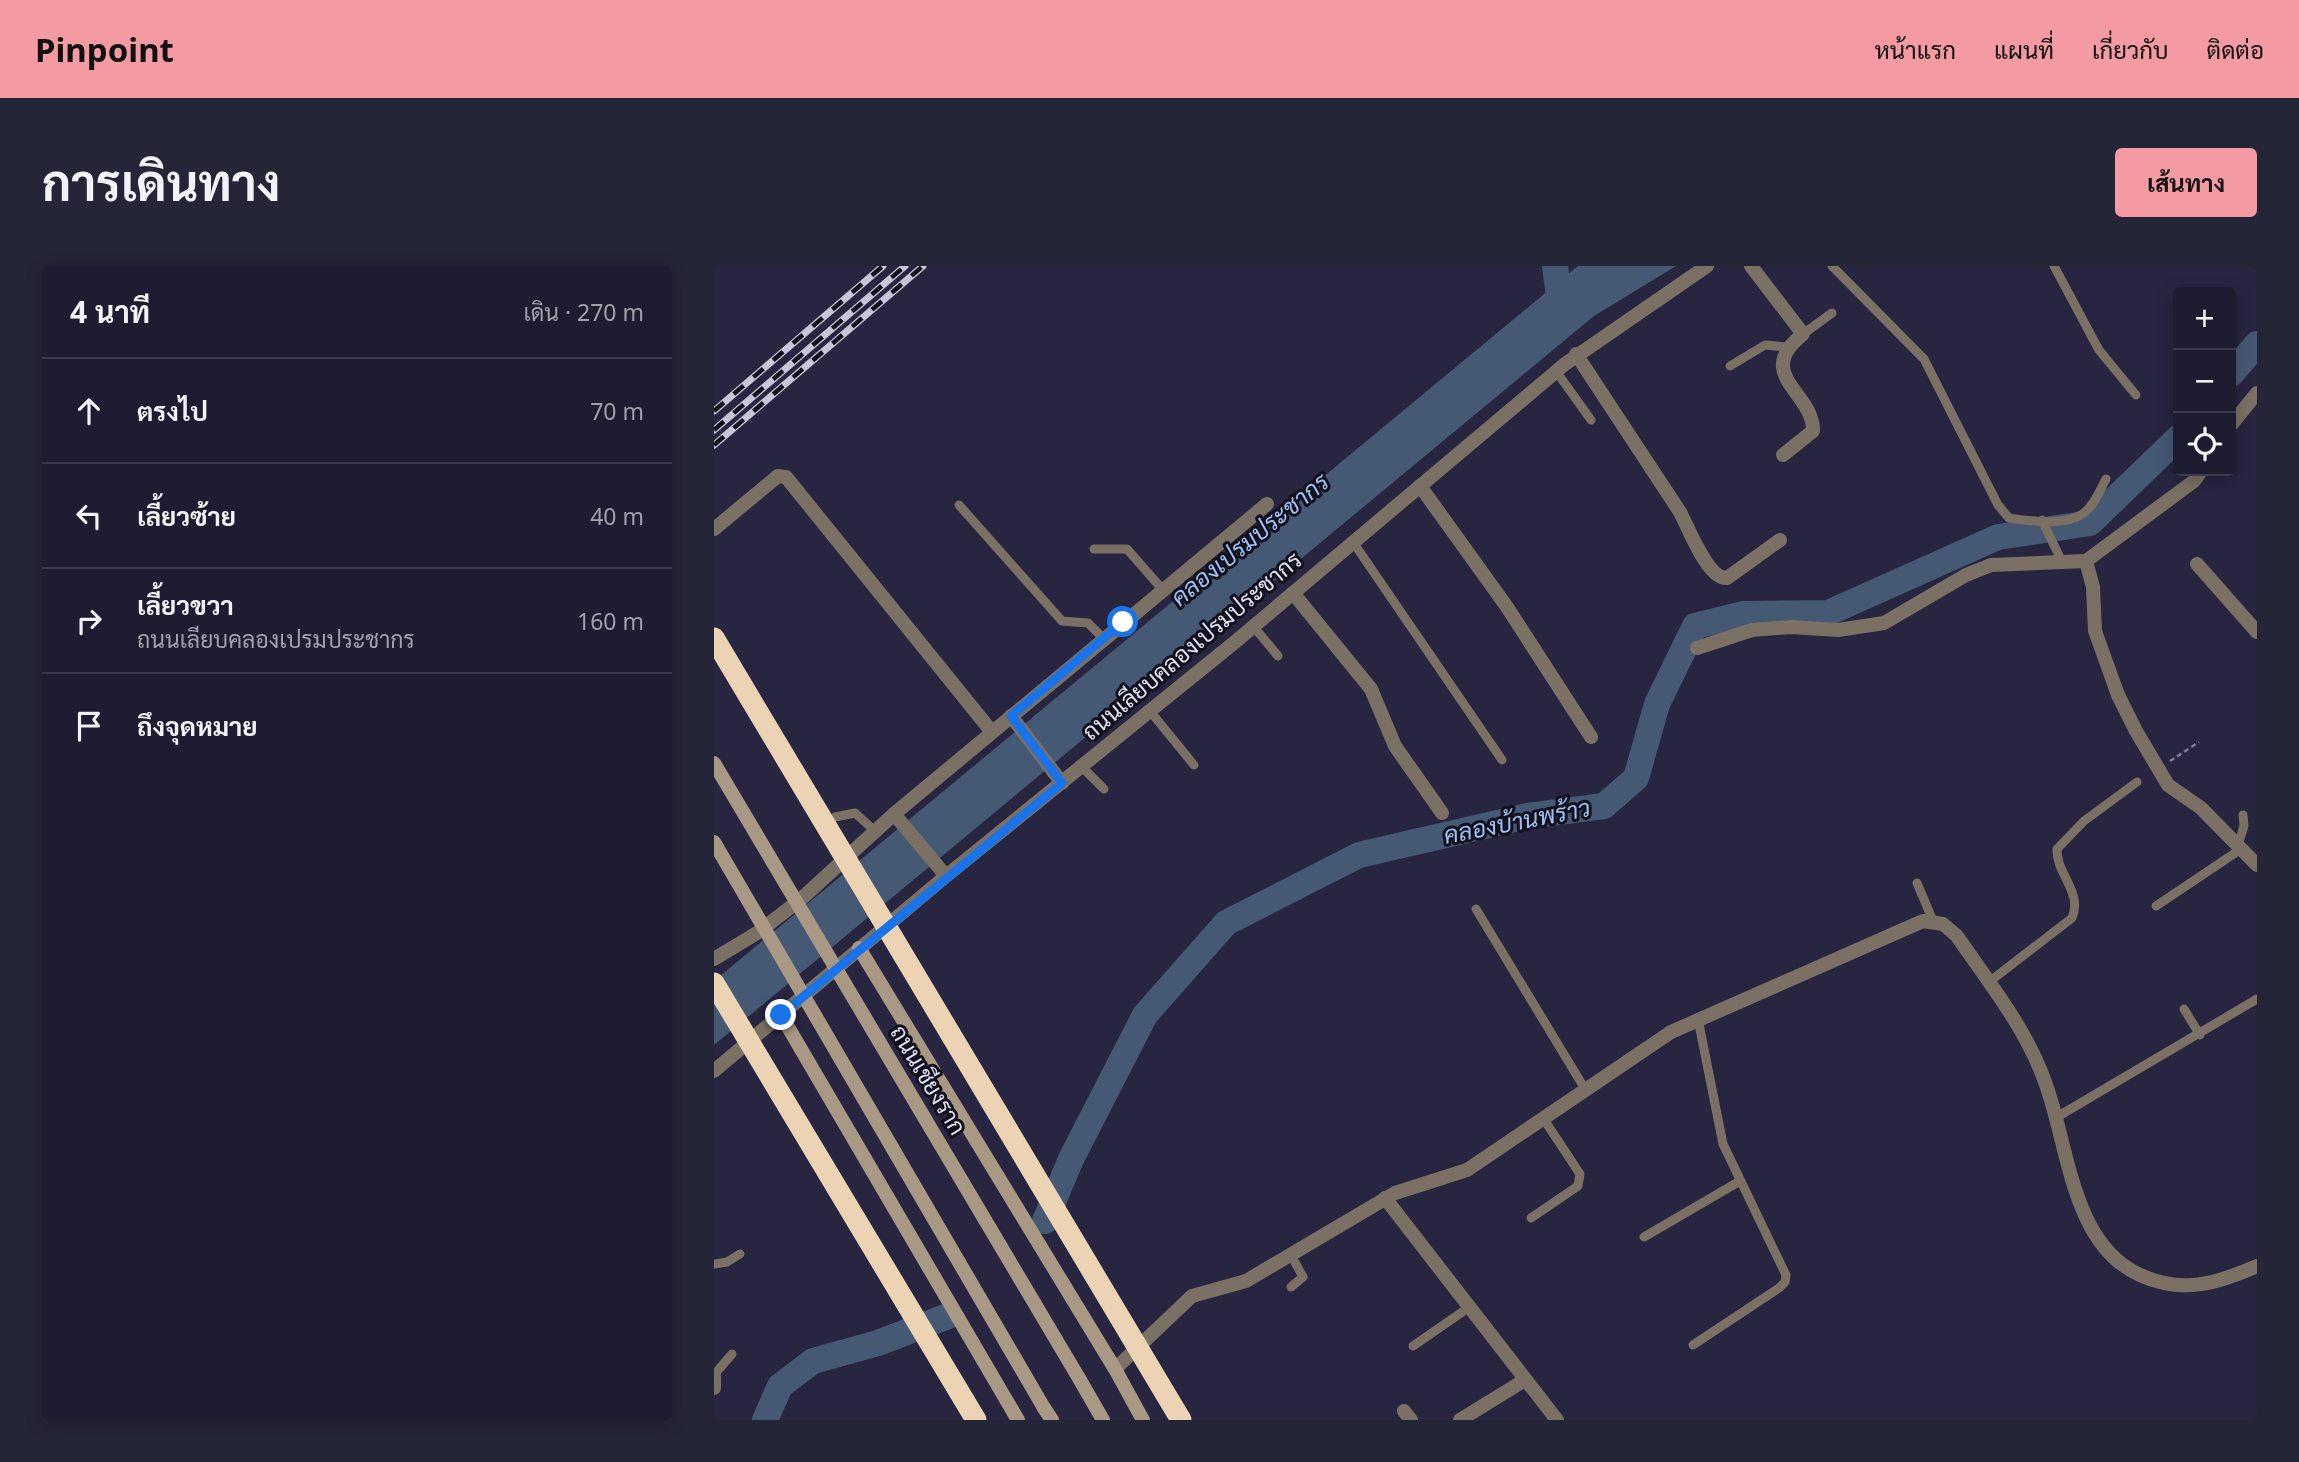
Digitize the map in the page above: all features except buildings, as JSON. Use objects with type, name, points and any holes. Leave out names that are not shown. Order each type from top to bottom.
[{"type":"highway","points":[[714,638],[1181,1420]]},
{"type":"highway","points":[[714,983],[976,1420]]},
{"type":"main road","name":"ถนนเชียงราก","points":[[714,763],[1103,1420]]},
{"type":"main road","points":[[714,842],[1048,1414]]},
{"type":"main road","points":[[859,948],[1115,1368],[1143,1420]]},
{"type":"main road","points":[[781,1015],[1018,1420]]},
{"type":"street","name":"ถนนเลียบคลองเปรมประชากร","points":[[714,1071],[946,876],[1058,777],[1082,767],[1576,354],[1707,266]]},
{"type":"street","points":[[1751,266],[1802,334],[1787,346],[1782,362],[1784,371],[1814,426],[1810,435],[1783,456]]},
{"type":"street","points":[[1576,354],[1680,512],[1692,538],[1715,574],[1727,578],[1780,540]]},
{"type":"street","points":[[2236,419],[2257,393]]},
{"type":"street","points":[[1697,648],[1752,629],[1863,628],[1884,623],[1939,590],[1991,565],[2086,561],[2198,476]]},
{"type":"street","points":[[714,530],[778,477],[786,477],[992,732]]},
{"type":"street","points":[[1420,486],[1507,607],[1591,737]]},
{"type":"street","points":[[714,959],[757,933],[800,900],[876,832],[897,818],[992,732],[1014,719],[1103,638],[1267,504]]},
{"type":"street","points":[[2086,561],[2093,587],[2095,631],[2123,706],[2168,785],[2201,808],[2257,865]]},
{"type":"street","points":[[2197,564],[2257,632]]},
{"type":"street","points":[[1293,593],[1371,689],[1395,746],[1442,813]]},
{"type":"street","points":[[1014,719],[1058,777]]},
{"type":"street","points":[[897,818],[946,876]]},
{"type":"street","points":[[1115,1368],[1192,1296],[1246,1281],[1385,1198],[1467,1170],[1671,1032],[1910,924],[1933,920],[1943,924],[1957,936],[2028,1042],[2057,1118],[2086,1221],[2099,1245],[2115,1261],[2158,1283],[2183,1288],[2199,1287],[2257,1266]]},
{"type":"street","points":[[1385,1198],[1557,1420]]},
{"type":"street","points":[[714,1375],[714,1388]]},
{"type":"street","points":[[1466,1419],[1525,1380]]},
{"type":"lane","points":[[1832,266],[1924,359],[2004,514],[2009,518],[2042,522],[2077,517],[2085,512],[2106,479]]},
{"type":"lane","points":[[2054,266],[2099,350],[2136,395]]},
{"type":"lane","points":[[1802,334],[1832,313]]},
{"type":"lane","points":[[1730,366],[1765,345],[1787,346]]},
{"type":"lane","points":[[1556,371],[1591,420]]},
{"type":"lane","points":[[959,505],[1062,621],[1088,623],[1103,638]]},
{"type":"lane","points":[[2042,522],[2061,561]]},
{"type":"lane","points":[[1353,542],[1502,760]]},
{"type":"lane","points":[[1094,549],[1127,549],[1162,589]]},
{"type":"lane","points":[[1253,626],[1278,656]]},
{"type":"lane","points":[[1150,711],[1194,765]]},
{"type":"lane","points":[[1082,767],[1104,789]]},
{"type":"lane","points":[[1989,982],[2072,918],[2076,908],[2074,895],[2057,857],[2057,849],[2084,821],[2137,782]]},
{"type":"lane","points":[[835,817],[855,813],[876,832]]},
{"type":"lane","points":[[2157,906],[2240,845],[2243,815]]},
{"type":"lane","points":[[1917,883],[1933,920]]},
{"type":"lane","points":[[1476,909],[1586,1089]]},
{"type":"lane","points":[[2057,1118],[2257,999]]},
{"type":"lane","points":[[2184,1009],[2200,1035]]},
{"type":"lane","points":[[1693,1345],[1786,1282],[1784,1267],[1723,1144],[1698,1019]]},
{"type":"lane","points":[[1531,1218],[1581,1181],[1580,1174],[1543,1118]]},
{"type":"lane","points":[[1644,1237],[1740,1181]]},
{"type":"lane","points":[[714,1264],[727,1262],[740,1254]]},
{"type":"lane","points":[[1291,1255],[1303,1277],[1292,1287]]},
{"type":"lane","points":[[1413,1346],[1468,1308]]},
{"type":"lane","points":[[714,1375],[732,1354]]},
{"type":"path","points":[[2170,761],[2199,742]]},
{"type":"water","name":"คลองเปรมประชากร","points":[[1578,266],[1676,266],[1594,316],[714,1045],[714,981]]},
{"type":"waterway","points":[[1555,266],[1561,312]]},
{"type":"waterway","name":"คลองบ้านพร้าว","points":[[2236,368],[2257,344]]},
{"type":"waterway","name":"คลองบ้านพร้าว","points":[[1045,1221],[1071,1159],[1145,1015],[1226,923],[1359,855],[1528,816],[1604,806],[1636,778],[1657,704],[1695,626],[1744,614],[1828,613],[1998,537],[2090,523],[2173,443]]},
{"type":"waterway","name":"คลองบ้านพร้าว","points":[[765,1420],[780,1386],[813,1361],[878,1343],[948,1316]]},
{"type":"railway","points":[[714,411],[883,266]]},
{"type":"railway","points":[[714,430],[905,266]]},
{"type":"railway","points":[[714,445],[923,266]]},
{"type":"route","points":[[781,1015],[1062,783],[1011,716],[1123,622]]}]
